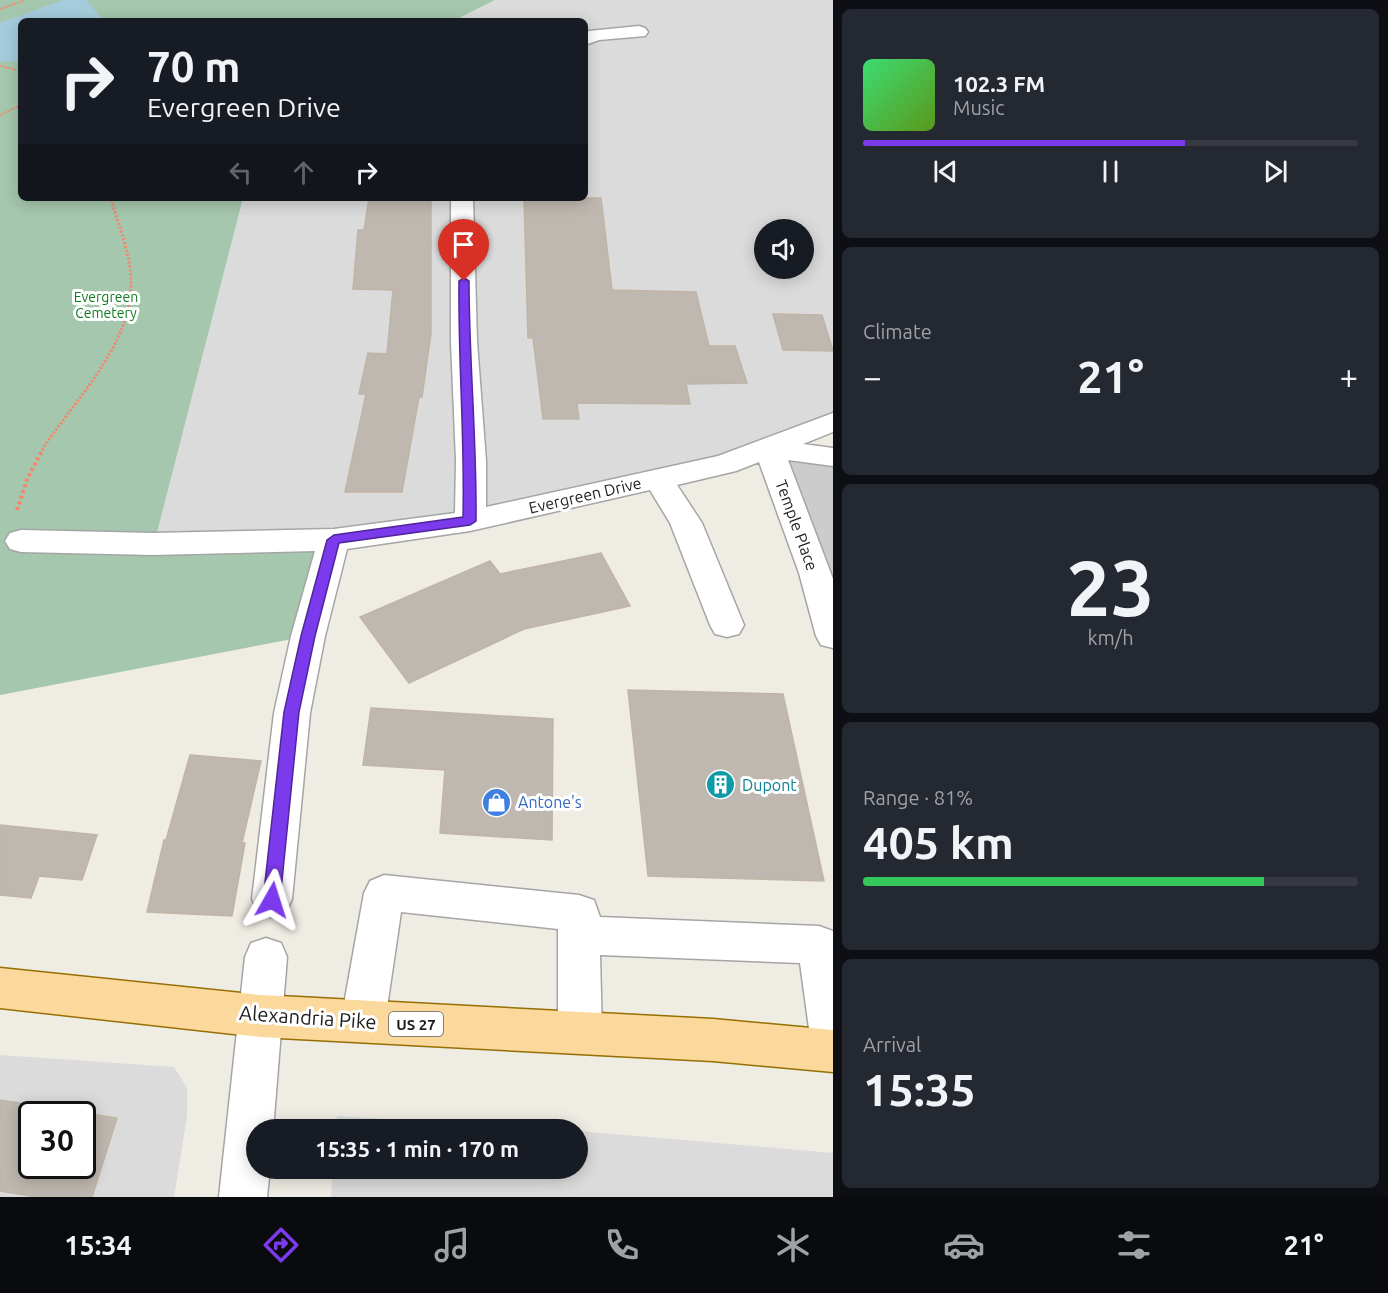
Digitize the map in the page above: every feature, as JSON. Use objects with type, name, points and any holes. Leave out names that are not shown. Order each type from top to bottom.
[{"type":"main road","name":"Alexandria Pike","points":[[0,988],[260,1016],[713,1040],[833,1051]]},
{"type":"street","points":[[588,38],[639,32]]},
{"type":"street","points":[[462,201],[464,342],[471,461],[470,521]]},
{"type":"street","points":[[769,449],[833,422]]},
{"type":"street","name":"Evergreen Drive","points":[[21,542],[153,544],[334,540],[470,521],[726,464],[769,449],[833,457]]},
{"type":"street","name":"Temple Place","points":[[769,449],[815,573],[833,636]]},
{"type":"street","points":[[658,479],[686,523],[728,625]]},
{"type":"street","points":[[272,900],[292,712],[308,636],[334,540]]},
{"type":"street","points":[[363,1021],[384,893],[579,913],[580,1032]]},
{"type":"street","points":[[579,935],[819,945],[833,1043]]},
{"type":"street","points":[[243,1197],[266,957]]},
{"type":"path","points":[[0,9],[24,0]]},
{"type":"path","points":[[0,66],[18,70]]},
{"type":"path","points":[[0,115],[18,106]]},
{"type":"path","points":[[21,542],[16,525],[16,513],[31,470],[111,347],[129,306],[131,283],[112,201]]},
{"type":"shaded area","points":[[495,0],[833,0],[833,420],[769,449],[470,521],[153,544],[242,201],[588,201],[588,18],[459,18]]},
{"type":"shaded area","points":[[769,449],[833,457],[833,636]]},
{"type":"shaded area","points":[[0,1055],[174,1067],[187,1088],[187,1117],[174,1197],[0,1197]]},
{"type":"shaded area","points":[[337,1116],[387,1119],[337,1119]]},
{"type":"shaded area","points":[[588,1132],[833,1153],[833,1197],[331,1197],[332,1179],[588,1179]]},
{"type":"green space","name":"Evergreen Cemetery","points":[[0,0],[495,0],[459,18],[18,18],[18,201],[242,201],[154,544],[334,540],[308,636],[0,695]]},
{"type":"water","points":[[63,0],[86,0],[102,18],[18,18],[18,62],[0,61],[0,23]]},
{"type":"building","points":[[588,198],[601,198],[612,290],[696,292],[709,346],[735,346],[747,383],[686,384],[690,404],[577,403],[579,419],[543,419],[533,338],[528,338],[524,201],[588,201]]},
{"type":"building","points":[[369,201],[431,201],[431,333],[422,397],[419,397],[402,492],[345,492],[366,394],[359,394],[368,353],[387,354],[393,290],[353,289],[358,230],[364,230]]},
{"type":"building","points":[[773,314],[822,315],[833,351],[783,350]]},
{"type":"building","points":[[601,553],[630,606],[524,629],[409,683],[360,617],[490,561],[500,574]]},
{"type":"building","name":"Dupont","points":[[628,690],[783,694],[824,881],[648,876]]},
{"type":"building","name":"Antone's","points":[[371,708],[553,719],[552,840],[440,833],[445,770],[363,765]]},
{"type":"building","points":[[190,755],[261,761],[242,843],[245,843],[232,916],[147,912],[164,840],[166,840]]},
{"type":"building","points":[[0,825],[97,835],[82,880],[39,876],[31,898],[0,895]]},
{"type":"building","points":[[0,1100],[18,1103],[18,1179],[96,1179],[96,1115],[117,1118],[92,1197],[36,1197],[0,1191]]},
{"type":"place","name":"Dupont","points":[[721,785]]},
{"type":"place","name":"Antone's","points":[[497,802]]},
{"type":"route","points":[[272,900],[292,712],[308,636],[334,540],[470,521],[471,461],[464,342],[464,281]]}]
